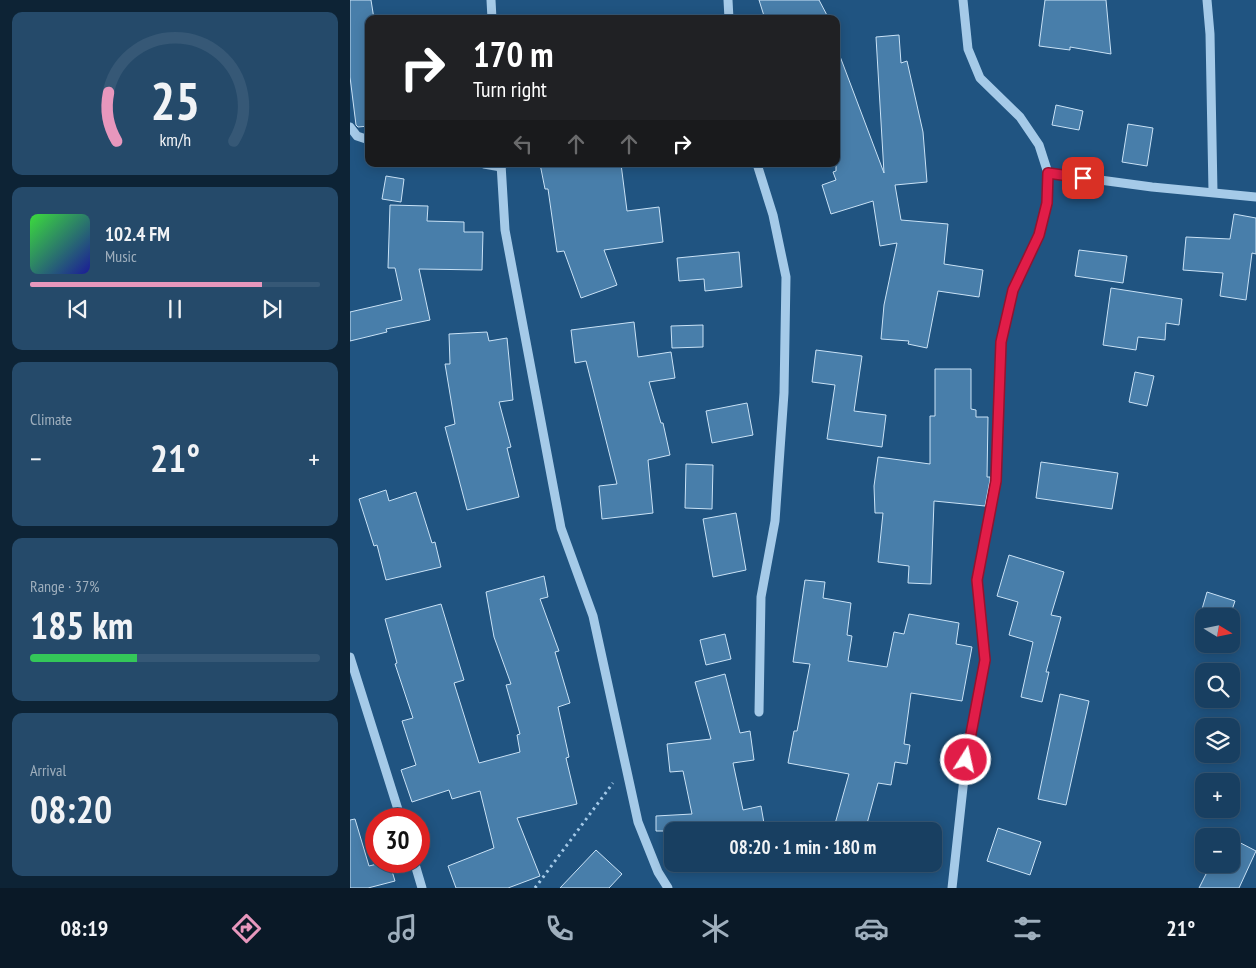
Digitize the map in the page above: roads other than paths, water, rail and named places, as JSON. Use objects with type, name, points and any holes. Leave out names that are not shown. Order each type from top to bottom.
[{"type":"street","points":[[491,0],[492,15]]},
{"type":"street","points":[[728,0],[728,15]]},
{"type":"street","points":[[952,888],[966,760],[985,660],[977,580],[996,481],[1001,342],[1013,290],[1039,235],[1047,203],[1048,173],[1039,145],[1020,117],[980,78],[968,49],[963,0]]},
{"type":"street","points":[[1206,0],[1210,34],[1213,192]]},
{"type":"street","points":[[350,127],[357,136],[365,139]]},
{"type":"street","points":[[501,167],[505,230],[561,528],[592,616],[638,822],[658,872],[668,888]]},
{"type":"street","points":[[758,167],[774,215],[786,277],[784,393],[775,521],[761,597],[760,712]]},
{"type":"street","points":[[1048,173],[1152,187],[1256,197]]},
{"type":"street","points":[[350,657],[397,808]]},
{"type":"street","points":[[418,873],[422,888]]}]
